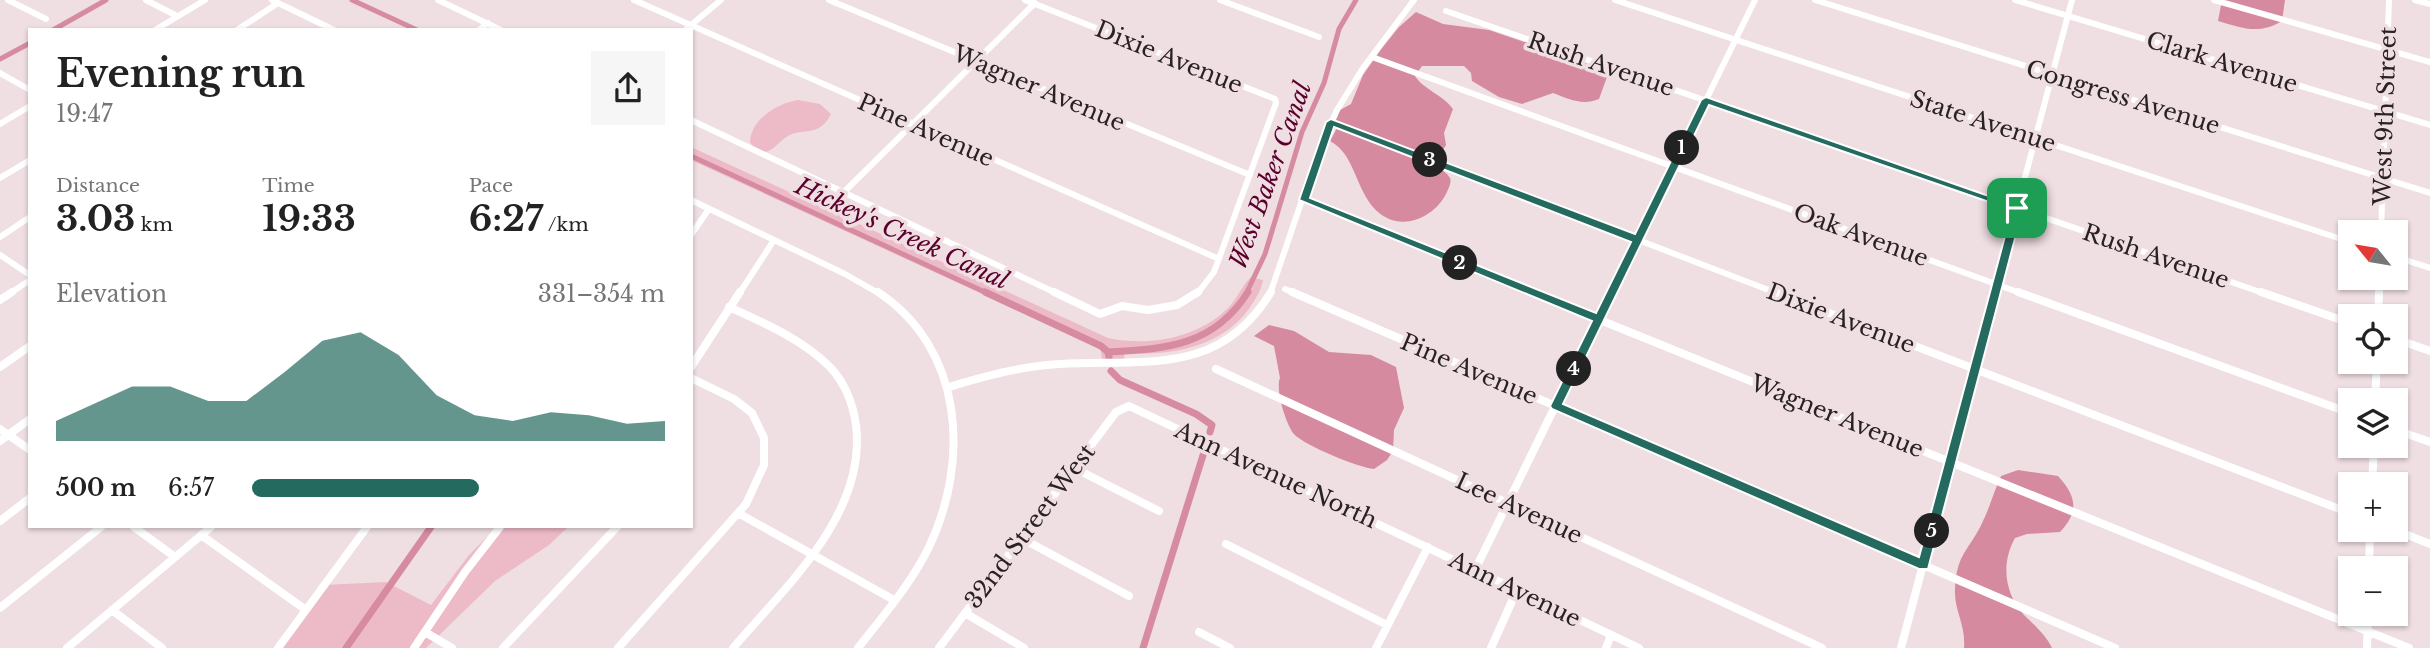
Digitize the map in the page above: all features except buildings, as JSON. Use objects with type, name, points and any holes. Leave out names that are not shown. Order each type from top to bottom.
[{"type":"street","points":[[8,0],[46,19]]},
{"type":"street","points":[[146,0],[177,16]]},
{"type":"street","points":[[158,28],[205,0]]},
{"type":"street","points":[[438,0],[497,28]]},
{"type":"street","name":"Pine Avenue","points":[[634,0],[687,27]]},
{"type":"street","points":[[687,27],[721,0]]},
{"type":"street","name":"Wagner Avenue","points":[[829,0],[1250,175]]},
{"type":"street","name":"Dixie Avenue","points":[[1025,0],[1036,2],[1275,99],[1276,103],[1250,175]]},
{"type":"street","points":[[1220,0],[1319,37]]},
{"type":"street","points":[[949,387],[1000,373],[1045,365],[1169,361],[1221,344],[1250,323],[1267,303],[1280,274],[1331,122],[1347,93],[1414,0]]},
{"type":"street","name":"State Avenue","points":[[1615,0],[2338,238]]},
{"type":"street","points":[[1475,570],[1755,0]]},
{"type":"street","name":"Congress Avenue","points":[[1815,0],[2430,193]]},
{"type":"street","name":"Clark Avenue","points":[[2015,0],[2430,125]]},
{"type":"street","points":[[1901,648],[2072,0]]},
{"type":"street","points":[[2214,0],[2430,62]]},
{"type":"street","name":"West 9th Street","points":[[2381,220],[2389,0]]},
{"type":"street","points":[[2415,0],[2430,4]]},
{"type":"street","points":[[240,28],[275,2],[330,28]]},
{"type":"street","points":[[844,193],[1036,2]]},
{"type":"street","name":"Rush Avenue","points":[[1446,11],[2338,319]]},
{"type":"street","points":[[482,28],[488,23]]},
{"type":"street","points":[[320,28],[324,25]]},
{"type":"street","name":"Pine Avenue","points":[[693,30],[1219,259]]},
{"type":"street","name":"Oak Avenue","points":[[1372,57],[2338,409]]},
{"type":"street","points":[[0,73],[28,89]]},
{"type":"street","points":[[0,124],[28,107]]},
{"type":"street","points":[[693,121],[1100,314],[1122,306],[1158,310],[1184,303],[1201,290],[1219,259],[1250,175]]},
{"type":"street","name":"Dixie Avenue","points":[[1331,122],[2338,508]]},
{"type":"street","points":[[0,178],[28,161]]},
{"type":"street","name":"Wagner Avenue","points":[[1304,200],[2409,648]]},
{"type":"street","points":[[693,201],[850,276],[889,300],[921,333],[940,364],[949,387],[957,445],[950,494],[930,545],[858,648]]},
{"type":"street","points":[[693,232],[709,209]]},
{"type":"street","points":[[0,237],[28,218]]},
{"type":"street","points":[[693,365],[774,240]]},
{"type":"street","points":[[0,255],[28,276]]},
{"type":"street","points":[[2408,261],[2430,268]]},
{"type":"street","points":[[0,300],[28,279]]},
{"type":"street","name":"Pine Avenue","points":[[1286,289],[2115,648]]},
{"type":"street","points":[[729,307],[794,340],[834,371],[851,400],[859,436],[853,479],[841,512],[733,648]]},
{"type":"street","points":[[2408,343],[2430,351]]},
{"type":"street","points":[[0,368],[28,347]]},
{"type":"street","name":"Lee Avenue","points":[[1216,369],[1822,648]]},
{"type":"street","points":[[618,648],[738,513],[751,497],[761,476],[766,453],[764,434],[755,418],[741,404],[693,379]]},
{"type":"street","name":"Ann Avenue North","points":[[1122,407],[1129,406],[1167,423],[1428,547]]},
{"type":"street","name":"32nd Street West","points":[[939,648],[1122,407]]},
{"type":"street","points":[[0,441],[28,420]]},
{"type":"street","points":[[0,429],[28,449]]},
{"type":"street","points":[[2408,434],[2430,442]]},
{"type":"street","points":[[1074,468],[1159,511]]},
{"type":"street","points":[[0,521],[28,500]]},
{"type":"street","points":[[738,513],[894,600]]},
{"type":"street","points":[[0,608],[100,528]]},
{"type":"street","points":[[135,528],[175,557]]},
{"type":"street","points":[[67,648],[210,528]]},
{"type":"street","points":[[278,648],[366,528]]},
{"type":"street","points":[[414,648],[465,572],[499,528]]},
{"type":"street","points":[[503,648],[616,528]]},
{"type":"street","points":[[201,535],[306,610]]},
{"type":"street","points":[[2408,535],[2430,544]]},
{"type":"street","points":[[1021,538],[1129,596]]},
{"type":"street","points":[[1226,544],[1387,625]]},
{"type":"street","points":[[1376,648],[1428,547]]},
{"type":"street","name":"Ann Avenue","points":[[1428,547],[1639,648]]},
{"type":"street","points":[[1491,648],[1517,590]]},
{"type":"street","points":[[113,610],[162,648]]},
{"type":"street","points":[[965,613],[1024,648]]},
{"type":"street","points":[[2367,626],[2367,648]]},
{"type":"street","points":[[425,632],[452,648]]},
{"type":"street","points":[[1199,632],[1230,648]]},
{"type":"street","points":[[1606,648],[1611,635]]},
{"type":"shaded area","points":[[2222,0],[2285,0],[2282,21],[2258,29],[2218,21]]},
{"type":"shaded area","points":[[1416,12],[1443,24],[1489,30],[1578,60],[1599,69],[1607,77],[1599,99],[1593,101],[1576,101],[1553,93],[1522,104],[1499,97],[1472,81],[1471,73],[1464,66],[1422,66],[1415,76],[1453,109],[1444,133],[1446,145],[1435,163],[1449,176],[1451,182],[1436,208],[1421,218],[1404,222],[1387,218],[1377,211],[1363,191],[1347,157],[1330,141],[1336,130],[1334,123],[1340,110],[1351,104],[1363,75],[1399,27]]},
{"type":"shaded area","points":[[798,100],[820,104],[831,114],[816,129],[794,133],[767,151],[754,147],[750,142],[760,119],[782,105]]},
{"type":"shaded area","points":[[693,148],[1108,338],[1124,341],[1156,340],[1188,333],[1202,327],[1228,308],[1251,277],[1263,280],[1258,295],[1238,322],[1210,340],[1161,353],[1127,353],[1124,355],[1125,361],[1102,361],[1101,351],[693,161]]},
{"type":"shaded area","points":[[1269,325],[1294,331],[1329,352],[1371,355],[1396,367],[1404,408],[1394,430],[1393,451],[1387,460],[1374,469],[1367,468],[1320,450],[1294,434],[1282,407],[1274,346],[1254,336]]},
{"type":"shaded area","points":[[2018,470],[2058,476],[2072,497],[2071,517],[2060,532],[2027,534],[2015,538],[2006,568],[2009,588],[2017,606],[2052,648],[1964,648],[1955,597],[1958,568],[1983,521],[2001,476]]},
{"type":"shaded area","points":[[496,528],[567,528],[549,545],[495,581],[426,648],[280,648],[324,585],[386,582],[431,605],[469,555]]},
{"type":"waterway","points":[[57,28],[106,0]]},
{"type":"waterway","name":"Hickey's Creek Canal","points":[[352,0],[413,28]]},
{"type":"waterway","name":"West Baker Canal","points":[[1246,294],[1265,254],[1302,132],[1324,83],[1339,29],[1356,0]]},
{"type":"waterway","points":[[0,59],[28,44]]},
{"type":"waterway","name":"Hickey's Creek Canal","points":[[693,157],[989,294]]},
{"type":"waterway","name":"Hickey's Creek Canal","points":[[985,292],[1101,346],[1108,352]]},
{"type":"waterway","name":"West Baker Canal","points":[[1108,352],[1169,346],[1204,334],[1235,310],[1248,292]]},
{"type":"waterway","name":"West Baker Canal","points":[[1108,352],[1109,357]]},
{"type":"waterway","points":[[1111,371],[1120,380],[1196,414],[1212,425],[1210,432]]},
{"type":"waterway","points":[[1143,648],[1204,452]]},
{"type":"waterway","points":[[346,648],[430,528]]},
{"type":"route","points":[[2017,208],[1706,100],[1673,167],[1637,240],[1598,319],[1304,200],[1331,122],[1637,240],[1556,406],[1923,565],[2017,208]]}]
